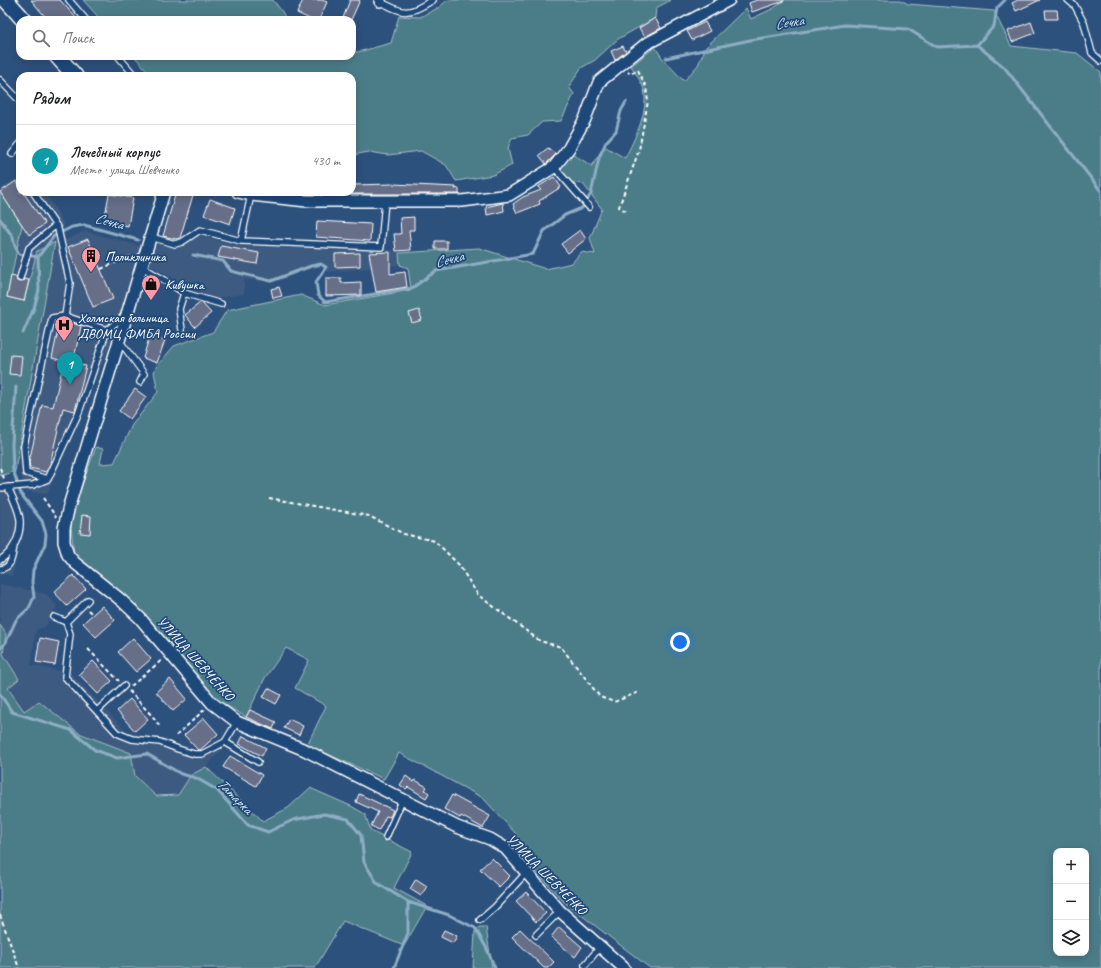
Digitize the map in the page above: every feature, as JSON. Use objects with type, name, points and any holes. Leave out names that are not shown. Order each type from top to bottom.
[{"type":"street","points":[[6,0],[20,16]]},
{"type":"street","points":[[260,196],[306,201],[462,201],[509,195],[554,167],[569,148],[585,119],[599,82],[646,44],[729,0]]},
{"type":"street","points":[[61,60],[71,72]]},
{"type":"street","name":"УЛИЦА ШЕВЧЕНКО","points":[[163,196],[69,506],[64,528],[64,542],[68,555],[75,563],[121,600],[140,618],[212,703],[237,722],[305,750],[457,827],[490,839],[504,848],[560,911],[624,968]]},
{"type":"lane","points":[[69,0],[83,16]]},
{"type":"lane","points":[[379,0],[398,11],[414,11],[434,0]]},
{"type":"lane","points":[[1068,0],[1074,6],[1084,23],[1092,53],[1101,61]]},
{"type":"lane","points":[[121,60],[132,72]]},
{"type":"lane","points":[[0,80],[16,97]]},
{"type":"lane","points":[[12,154],[16,149]]},
{"type":"lane","points":[[554,167],[589,207]]},
{"type":"lane","points":[[36,196],[57,227],[70,282],[66,316]]},
{"type":"lane","points":[[241,241],[251,196]]},
{"type":"lane","points":[[150,238],[175,244],[182,242],[200,230],[241,241],[381,247],[385,201]]},
{"type":"lane","points":[[20,278],[29,248],[57,227]]},
{"type":"lane","points":[[142,267],[184,293],[221,304]]},
{"type":"lane","points":[[182,330],[179,309],[184,293]]},
{"type":"lane","points":[[0,488],[33,485],[48,479],[79,412],[107,330],[128,313]]},
{"type":"lane","points":[[48,479],[26,473],[24,446],[52,318],[66,316],[107,330]]},
{"type":"lane","points":[[119,340],[144,374],[140,382]]},
{"type":"lane","points":[[0,569],[5,568],[11,562],[20,519],[15,502],[8,488]]},
{"type":"lane","points":[[0,560],[14,546]]},
{"type":"lane","points":[[66,622],[88,600]]},
{"type":"lane","points":[[54,617],[66,622],[70,634],[65,677],[117,733],[132,738],[160,742],[194,754],[202,754],[225,742],[237,722]]},
{"type":"lane","points":[[97,711],[126,687]]},
{"type":"lane","points":[[225,742],[258,762]]},
{"type":"lane","points":[[386,837],[403,799]]},
{"type":"lane","points":[[480,920],[495,907],[526,873]]},
{"type":"lane","points":[[536,935],[560,911]]},
{"type":"lane","points":[[585,965],[600,947]]},
{"type":"path","points":[[622,64],[630,74],[638,70],[646,87],[648,101],[639,150],[619,207],[626,211]]},
{"type":"path","points":[[101,269],[138,253]]},
{"type":"path","points":[[0,468],[2,474]]},
{"type":"path","points":[[43,498],[64,528]]},
{"type":"path","points":[[270,498],[369,516],[404,534],[435,541],[459,565],[478,595],[540,641],[561,647],[600,696],[614,702],[639,692]]},
{"type":"path","points":[[126,687],[164,658]]},
{"type":"path","points":[[176,736],[212,703]]},
{"type":"path","points":[[0,914],[19,968]]},
{"type":"shaded area","name":"Холмская больница ДВОМЦ ФМБА России","points":[[16,179],[16,196],[47,196],[63,222],[65,240],[85,231],[140,246],[117,328],[47,494],[24,491],[2,297],[0,190]]},
{"type":"shaded area","points":[[200,236],[242,246],[396,251],[399,253],[400,265],[328,272],[321,267],[307,270],[273,283],[244,279],[244,294],[216,298],[191,288],[150,265],[157,241],[175,247]]},
{"type":"shaded area","points":[[0,475],[2,476],[3,490],[16,501],[24,525],[12,576],[0,573]]},
{"type":"shaded area","points":[[0,584],[46,594],[57,606],[45,627],[36,630],[31,665],[70,673],[126,731],[139,735],[161,738],[194,751],[222,749],[206,767],[191,775],[178,795],[156,796],[135,776],[131,753],[79,733],[39,701],[24,712],[8,688],[19,679],[3,654],[6,634],[0,625]]},
{"type":"green space","points":[[83,0],[273,0],[284,16],[97,16]]},
{"type":"green space","points":[[448,0],[671,0],[656,8],[655,18],[618,39],[595,60],[581,68],[569,87],[574,94],[561,121],[542,122],[528,135],[512,138],[508,148],[512,165],[493,175],[456,181],[446,165],[421,151],[388,155],[369,152],[356,154],[356,72],[148,72],[138,60],[356,60],[356,52],[391,43],[399,16],[420,17],[438,8]]},
{"type":"green space","points":[[784,0],[901,0],[908,4],[994,11],[1011,46],[1077,53],[1101,72],[1101,968],[650,968],[563,901],[512,845],[516,834],[483,798],[399,753],[384,779],[307,745],[326,706],[295,688],[309,660],[286,648],[265,678],[246,717],[217,700],[125,595],[74,555],[71,526],[74,507],[96,447],[103,449],[100,464],[114,463],[132,425],[158,392],[154,372],[156,367],[174,346],[213,332],[227,310],[301,295],[325,305],[411,290],[408,268],[400,265],[399,253],[479,248],[546,269],[572,263],[581,252],[595,254],[590,238],[602,209],[583,184],[571,182],[559,166],[571,153],[592,166],[604,146],[625,158],[640,124],[645,104],[643,87],[631,66],[655,47],[663,59],[684,81],[698,65],[706,47],[746,8],[751,19],[774,8]]},
{"type":"green space","points":[[0,192],[22,225],[7,297],[24,301],[37,251],[55,242],[15,471],[2,476],[0,475]]},
{"type":"green space","points":[[0,625],[6,634],[3,654],[19,679],[8,688],[24,711],[39,701],[79,733],[131,753],[135,776],[156,796],[178,795],[191,775],[206,767],[263,821],[288,808],[310,788],[351,806],[365,814],[371,831],[412,852],[394,888],[427,906],[404,946],[343,921],[315,968],[0,968]]},
{"type":"green space","points":[[479,927],[486,927],[492,968],[473,968],[475,931]]},
{"type":"building","points":[[31,0],[60,0],[74,16],[45,16]]},
{"type":"building","points":[[303,0],[322,0],[327,2],[321,16],[303,16],[297,13]]},
{"type":"building","points":[[350,0],[360,0],[353,16],[344,16]]},
{"type":"building","points":[[757,0],[784,1],[752,12],[749,3]]},
{"type":"building","points":[[1018,0],[1040,0],[1016,11],[1012,3]]},
{"type":"building","points":[[1045,10],[1057,10],[1058,19],[1046,19]]},
{"type":"building","points":[[655,18],[661,28],[645,37],[639,28]]},
{"type":"building","points":[[705,22],[710,31],[692,40],[687,31]]},
{"type":"building","points":[[1031,22],[1035,33],[1012,42],[1008,31]]},
{"type":"building","points":[[623,46],[626,52],[615,60],[611,51]]},
{"type":"building","points":[[548,148],[556,154],[546,164],[539,155]]},
{"type":"building","points":[[554,177],[561,187],[539,201],[540,204],[517,213],[513,204],[523,197],[541,190],[538,187]]},
{"type":"building","points":[[16,181],[16,196],[26,196],[45,224],[29,235],[0,192]]},
{"type":"building","points":[[393,184],[456,187],[455,189],[459,188],[459,194],[356,194],[356,185]]},
{"type":"building","points":[[109,196],[133,198],[128,226],[104,221]]},
{"type":"building","points":[[175,196],[193,196],[180,238],[176,239],[163,236]]},
{"type":"building","points":[[210,199],[235,208],[230,224],[204,215]]},
{"type":"building","points":[[503,203],[504,211],[487,215],[486,207]]},
{"type":"building","points":[[414,217],[414,230],[409,230],[411,250],[396,251],[394,234],[401,234],[400,218]]},
{"type":"building","points":[[317,221],[371,224],[370,241],[316,237]]},
{"type":"building","points":[[580,230],[586,239],[568,253],[561,244]]},
{"type":"building","name":"Поликлиника","points":[[88,239],[113,299],[93,307],[68,247]]},
{"type":"building","points":[[435,241],[447,241],[447,249],[435,249]]},
{"type":"building","points":[[221,246],[259,253],[257,264],[218,257]]},
{"type":"building","points":[[390,252],[390,274],[405,272],[407,287],[376,292],[369,253]]},
{"type":"building","points":[[360,253],[360,266],[335,267],[335,254]]},
{"type":"building","points":[[11,276],[16,277],[17,281],[19,282],[23,281],[24,279],[29,280],[24,301],[7,297]]},
{"type":"building","points":[[326,278],[341,278],[341,283],[361,282],[361,295],[326,296]]},
{"type":"building","points":[[279,287],[282,296],[273,298],[271,289]]},
{"type":"building","points":[[201,302],[211,313],[195,327],[185,315]]},
{"type":"building","points":[[419,310],[422,320],[412,323],[409,313]]},
{"type":"building","points":[[64,320],[81,326],[73,363],[86,366],[75,411],[63,408],[50,464],[46,472],[30,468],[29,462],[42,405],[53,407],[64,361],[52,358],[60,321]]},
{"type":"building","points":[[150,335],[165,340],[157,363],[143,358]]},
{"type":"building","points":[[11,355],[22,356],[20,375],[9,374]]},
{"type":"building","points":[[135,389],[146,397],[130,419],[119,411]]},
{"type":"building","points":[[82,515],[91,516],[90,534],[80,533]]},
{"type":"building","points":[[73,575],[86,589],[67,606],[54,592]]},
{"type":"building","points":[[102,606],[115,620],[96,637],[83,623]]},
{"type":"building","points":[[40,638],[59,642],[55,665],[36,662]]},
{"type":"building","points":[[133,638],[151,659],[136,672],[118,652]]},
{"type":"building","points":[[93,661],[112,681],[98,694],[79,674]]},
{"type":"building","points":[[170,679],[187,699],[173,711],[156,692]]},
{"type":"building","points":[[268,688],[281,695],[276,704],[263,697]]},
{"type":"building","points":[[130,699],[148,719],[135,731],[117,711]]},
{"type":"building","points":[[250,710],[276,722],[273,729],[246,717]]},
{"type":"building","points":[[204,718],[218,734],[200,750],[198,750],[184,735]]},
{"type":"building","points":[[289,719],[303,726],[299,735],[284,728]]},
{"type":"building","points":[[243,736],[266,748],[262,756],[239,744]]},
{"type":"building","points":[[230,756],[262,775],[256,786],[223,767]]},
{"type":"building","points":[[406,776],[414,782],[415,780],[427,787],[425,790],[429,793],[426,798],[408,787],[406,789],[400,785]]},
{"type":"building","points":[[359,794],[393,810],[390,817],[386,816],[379,830],[371,826],[378,812],[356,802]]},
{"type":"building","points":[[452,795],[490,816],[483,828],[444,809]]},
{"type":"building","points":[[492,858],[510,876],[499,887],[480,869]]},
{"type":"building","points":[[416,879],[427,886],[421,896],[410,889]]},
{"type":"building","points":[[526,892],[546,913],[536,922],[516,901]]},
{"type":"building","points":[[559,927],[582,947],[575,957],[551,937]]},
{"type":"building","points":[[520,929],[554,962],[548,968],[544,968],[512,937]]},
{"type":"building","points":[[444,930],[457,936],[453,943],[441,937]]},
{"type":"waterway","name":"Сечка","points":[[666,58],[750,40],[845,25],[908,29],[937,47],[977,45],[994,26],[997,8],[1005,0]]},
{"type":"waterway","points":[[977,45],[1005,68],[1101,191]]},
{"type":"waterway","name":"Сечка","points":[[193,255],[223,261],[231,271],[271,281],[311,266],[321,264],[326,267],[316,282],[318,295],[325,302],[412,288],[436,271],[533,254],[544,231],[565,215],[582,208],[591,194],[599,158],[606,142],[616,131],[621,111],[626,102]]},
{"type":"waterway","name":"Татарка","points":[[0,219],[13,237],[19,254],[38,257]]},
{"type":"waterway","name":"Сечка","points":[[38,257],[54,236],[72,227],[84,225],[138,240]]},
{"type":"waterway","name":"Татарка","points":[[23,333],[34,308],[39,290],[38,257]]},
{"type":"waterway","name":"Татарка","points":[[0,649],[6,642],[16,620],[29,608],[34,597],[32,582],[33,570],[45,544],[46,534],[42,521],[21,494],[13,470],[12,444],[16,387]]},
{"type":"waterway","name":"Татарка","points":[[0,694],[12,712],[71,730],[95,750],[117,758],[147,754],[181,774],[196,778],[217,790],[248,825],[268,832],[293,820],[324,814],[348,819],[361,835],[364,862],[377,883],[408,902],[449,915],[475,928],[486,947],[495,968]]},
{"type":"waterway","points":[[394,968],[408,933],[408,902]]},
{"type":"place","name":"Поликлиника","points":[[91,273]]},
{"type":"place","name":"Кивушка","points":[[151,301]]},
{"type":"place","name":"Холмская больница ДВОМЦ ФМБА России","points":[[64,342]]},
{"type":"place","name":"Лечебный корпус","points":[[70,385]]}]
